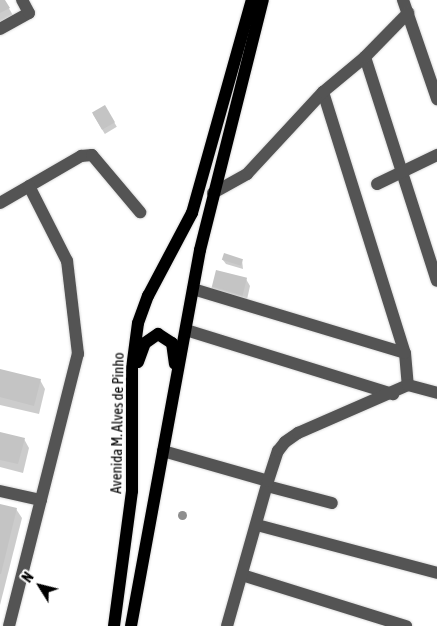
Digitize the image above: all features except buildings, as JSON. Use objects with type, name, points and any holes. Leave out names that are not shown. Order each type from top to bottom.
[{"type":"main road","name":"Avenida M. Alves de Pinho","points":[[114,626],[132,491],[132,368],[138,323],[148,296],[192,213],[252,0]]},
{"type":"main road","points":[[131,626],[193,289],[213,193],[263,0]]},
{"type":"main road","points":[[132,396],[142,348],[151,336],[158,334],[170,340],[174,349],[172,401]]},
{"type":"street","points":[[0,29],[29,13],[22,0]]},
{"type":"street","points":[[403,0],[437,99]]},
{"type":"street","points":[[213,193],[247,174],[323,92],[365,58],[408,13]]},
{"type":"street","points":[[365,58],[437,280]]},
{"type":"street","points":[[323,92],[405,353],[408,385]]},
{"type":"street","points":[[0,203],[81,156],[92,155],[140,212]]},
{"type":"street","points":[[377,184],[437,156]]},
{"type":"street","points":[[6,621],[41,500],[78,354],[67,261],[29,186]]},
{"type":"street","points":[[193,289],[405,353]]},
{"type":"street","points":[[186,330],[392,394]]},
{"type":"street","points":[[227,626],[267,484],[278,451],[285,442],[298,433],[392,394],[408,385],[437,394]]},
{"type":"street","points":[[163,452],[332,503]]},
{"type":"street","points":[[0,491],[41,500]]},
{"type":"street","points":[[256,525],[437,573]]},
{"type":"street","points":[[242,574],[406,626]]},
{"type":"street","points":[[135,626],[137,594]]}]
